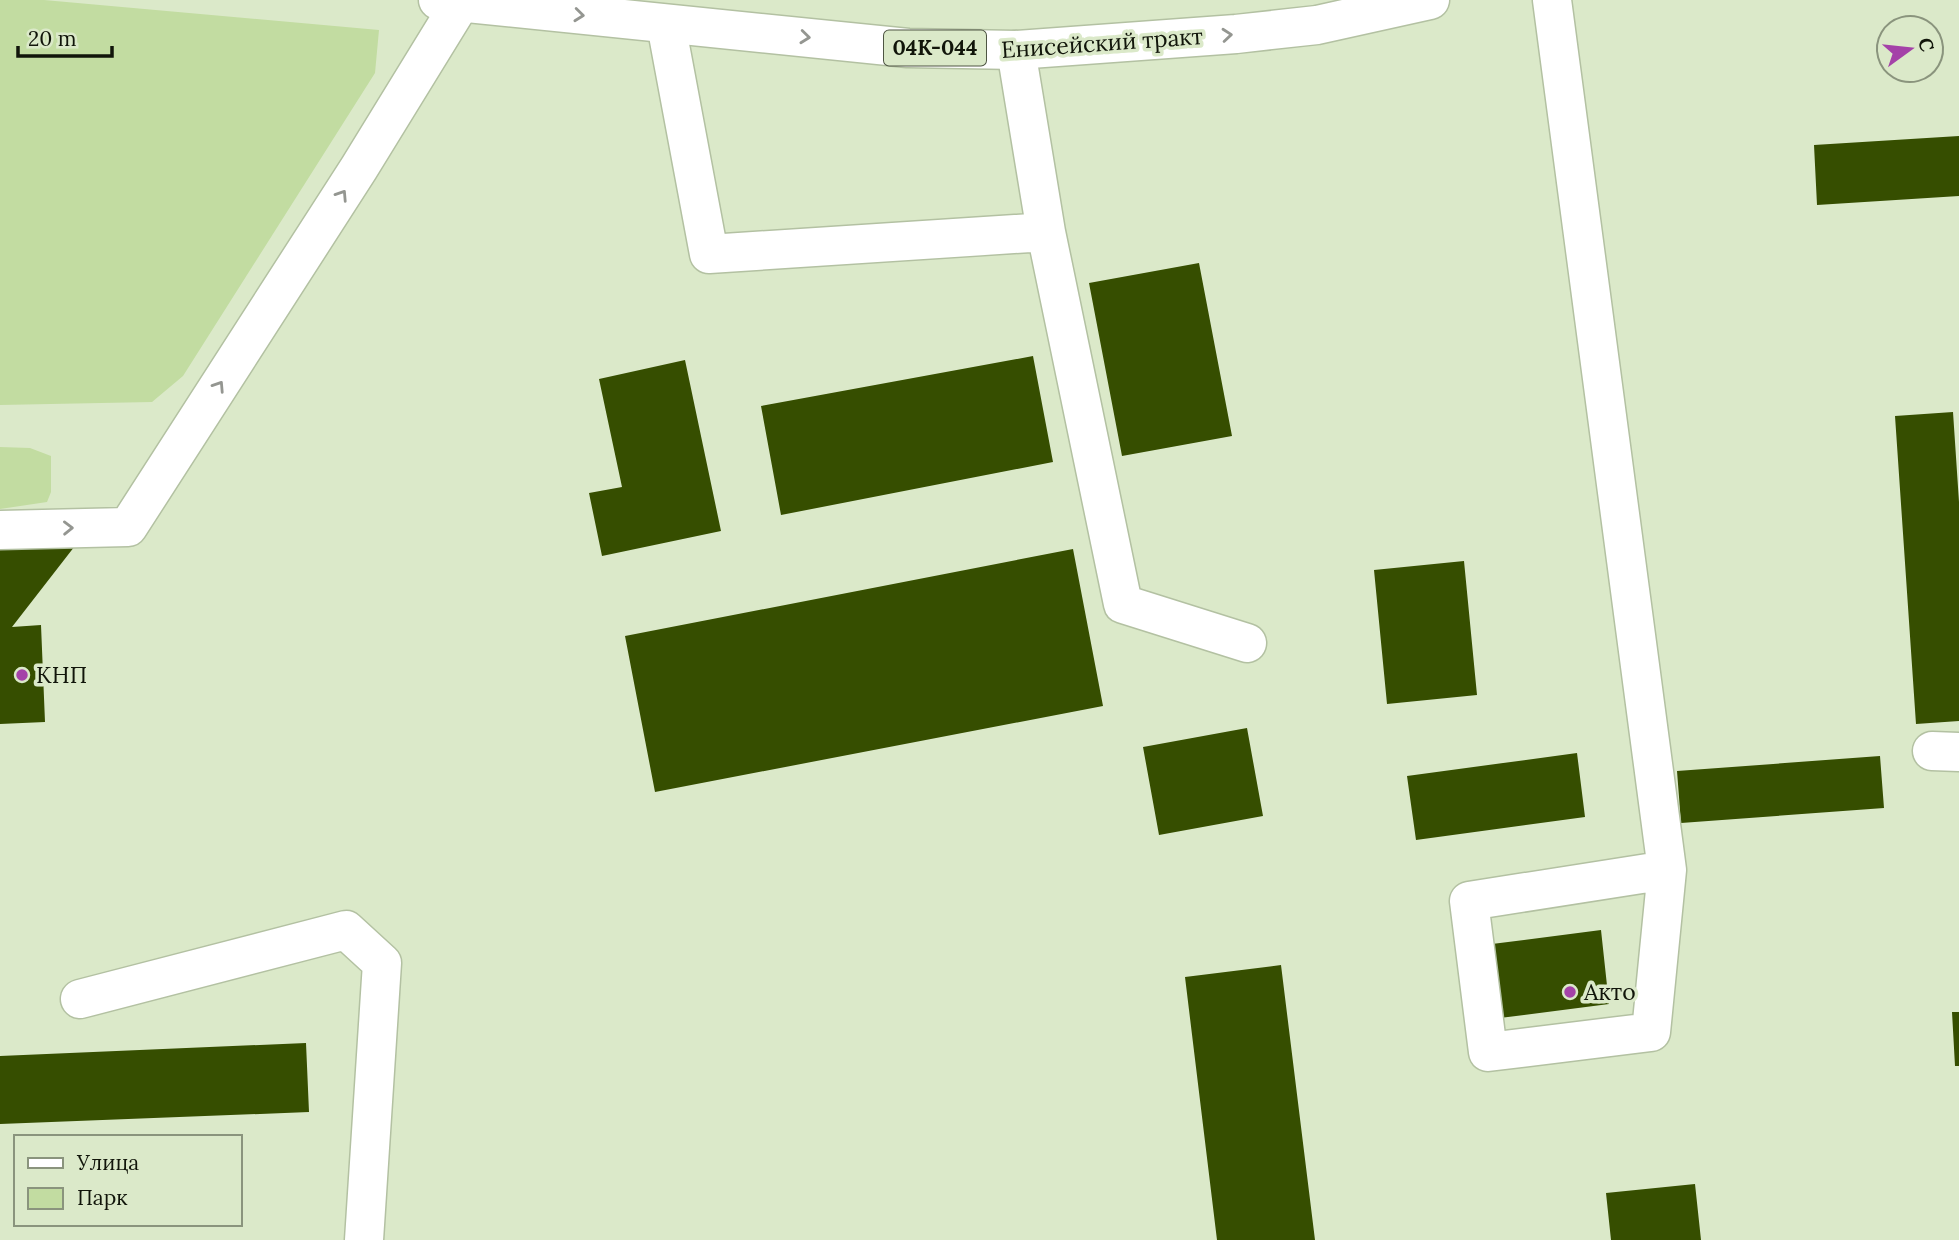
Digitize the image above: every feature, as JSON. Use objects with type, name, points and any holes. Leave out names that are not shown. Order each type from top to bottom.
[{"type":"main road","name":"Енисейский тракт","points":[[449,1],[908,48],[1016,50],[1236,34],[1317,25],[1430,0]]},
{"type":"main road","points":[[1552,0],[1667,870],[1651,1032],[1488,1052],[1469,901],[1667,870]]},
{"type":"main road","points":[[0,530],[128,527],[359,168],[449,1]]},
{"type":"main road","points":[[666,24],[709,254],[1046,232]]},
{"type":"main road","points":[[1016,50],[1046,232],[1123,604],[1247,643]]},
{"type":"main road","points":[[80,999],[346,930],[382,963],[364,1240]]},
{"type":"green space","points":[[0,0],[44,0],[379,30],[375,73],[183,376],[152,402],[0,405]]},
{"type":"green space","points":[[0,447],[30,448],[51,456],[51,492],[47,502],[0,509]]},
{"type":"building","points":[[1959,136],[1959,196],[1817,205],[1814,145]]},
{"type":"building","points":[[1199,263],[1232,436],[1122,456],[1089,283]]},
{"type":"building","points":[[1033,356],[1053,462],[781,515],[761,406]]},
{"type":"building","points":[[685,360],[721,531],[602,556],[589,493],[622,487],[599,379]]},
{"type":"building","points":[[1953,412],[1959,502],[1959,721],[1916,724],[1895,416]]},
{"type":"building","points":[[78,542],[12,627],[41,625],[45,722],[0,724],[0,546]]},
{"type":"building","points":[[1073,549],[1103,706],[655,792],[625,636]]},
{"type":"building","points":[[1464,561],[1477,695],[1387,704],[1374,570]]},
{"type":"building","points":[[1247,728],[1263,816],[1159,835],[1143,747]]},
{"type":"building","points":[[1577,753],[1585,817],[1416,840],[1407,776]]},
{"type":"building","points":[[1880,756],[1884,808],[1681,823],[1677,771]]},
{"type":"building","points":[[1601,930],[1609,1004],[1500,1018],[1492,944]]},
{"type":"building","points":[[1281,965],[1315,1240],[1217,1240],[1185,977]]},
{"type":"building","points":[[1952,1012],[1959,1012],[1959,1066],[1955,1066]]},
{"type":"building","points":[[306,1043],[309,1112],[0,1124],[0,1056]]},
{"type":"building","points":[[1695,1184],[1701,1240],[1611,1240],[1606,1193]]},
{"type":"place","name":"КНП","points":[[22,675]]},
{"type":"place","name":"Акто","points":[[1570,992]]}]
